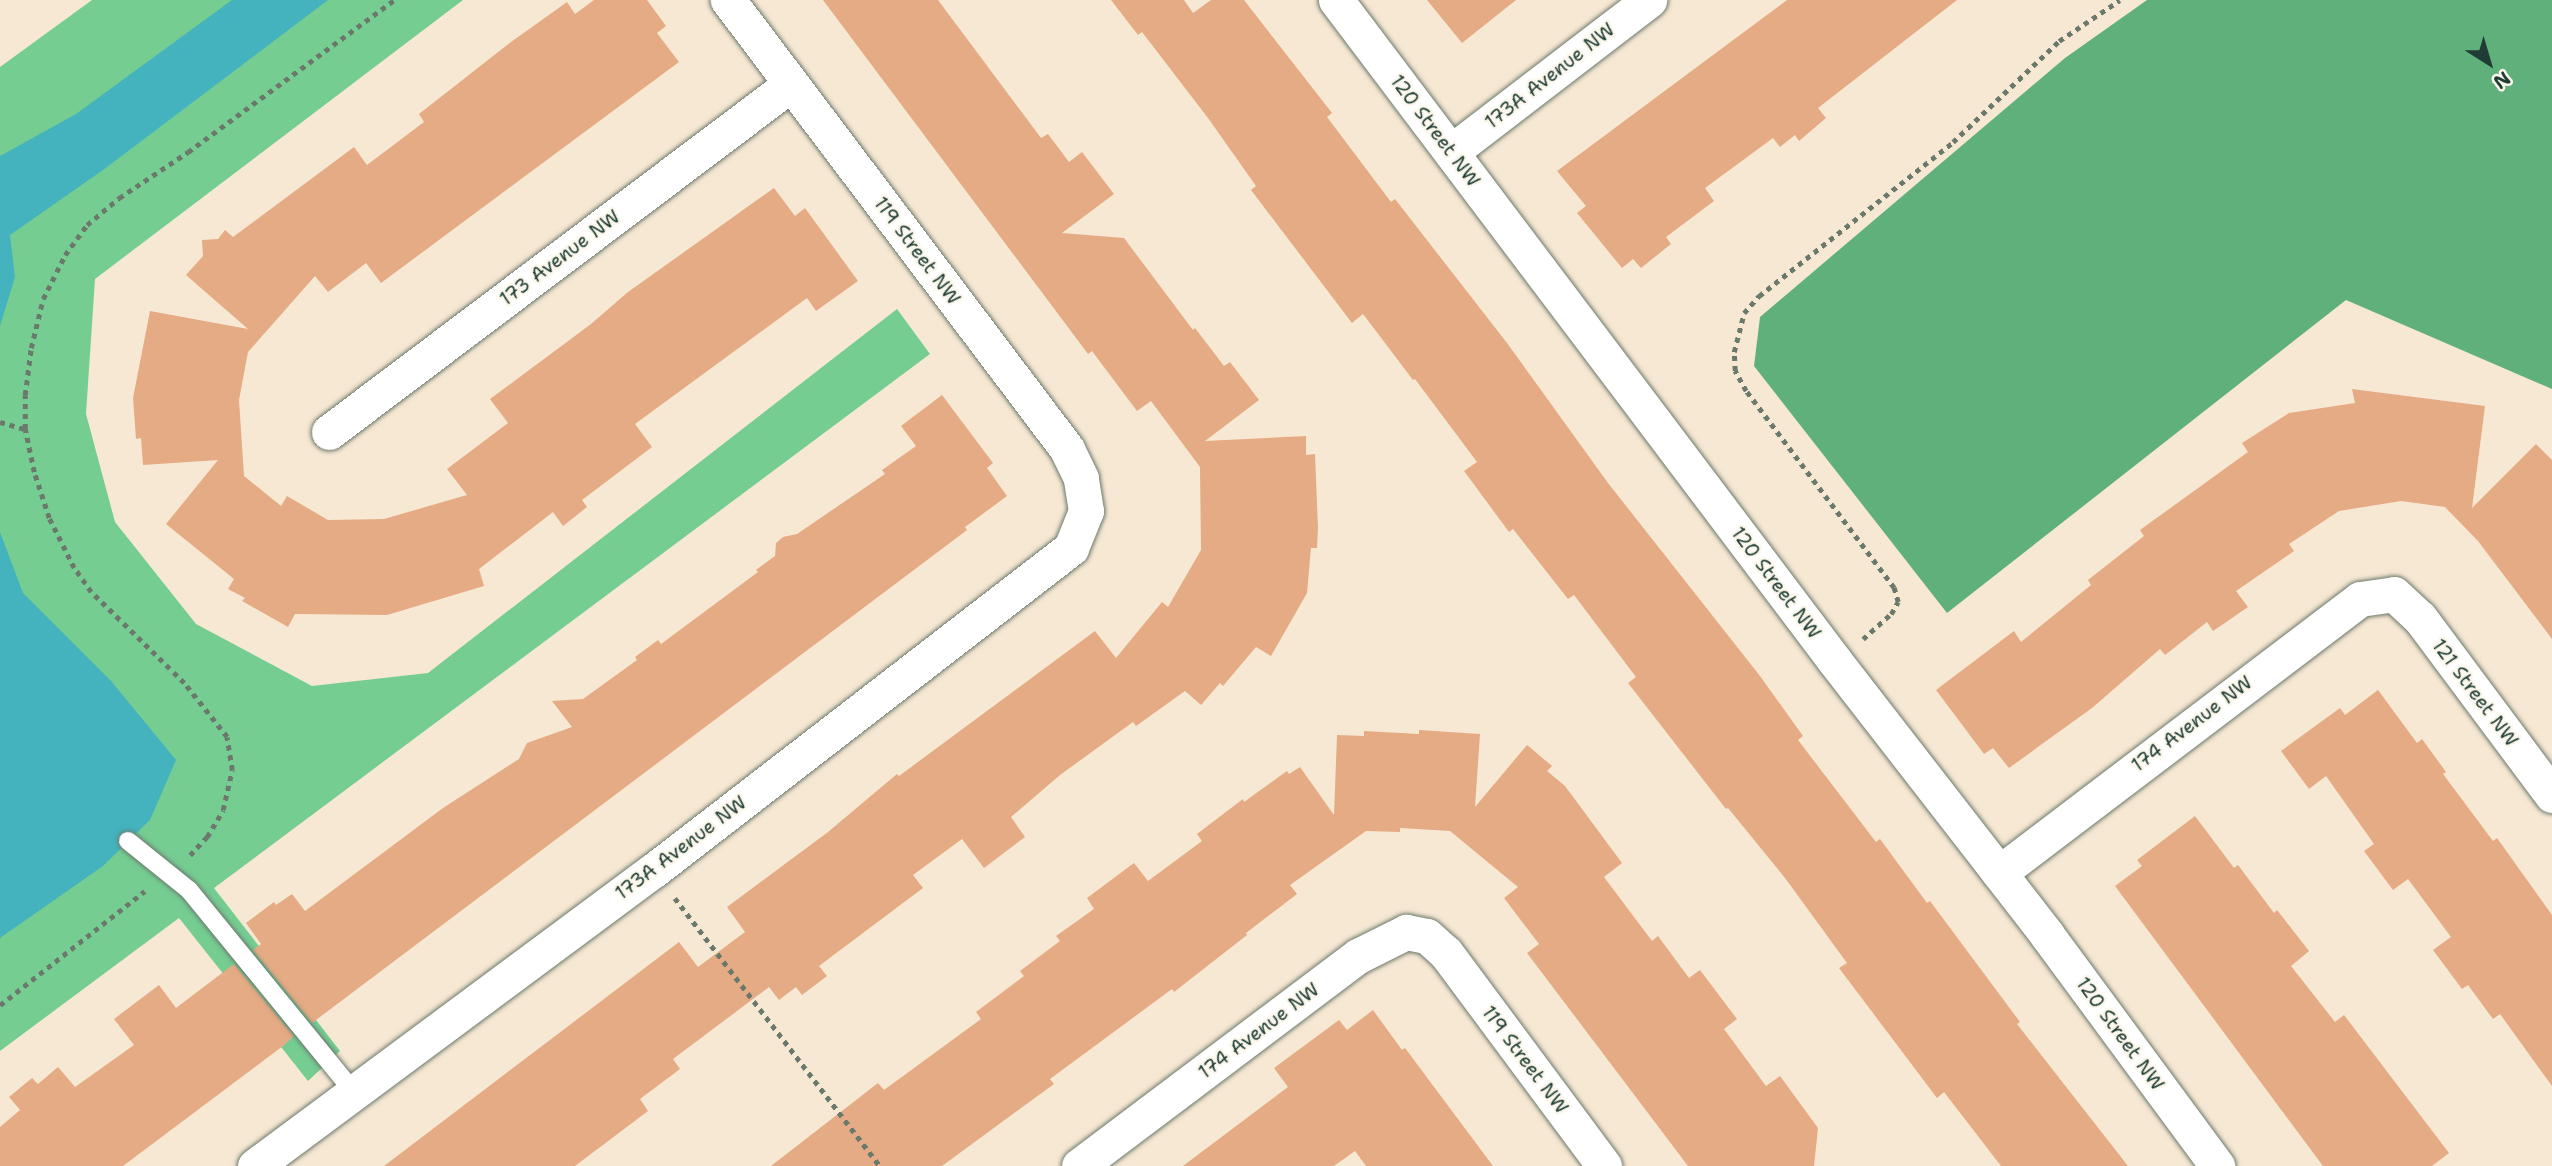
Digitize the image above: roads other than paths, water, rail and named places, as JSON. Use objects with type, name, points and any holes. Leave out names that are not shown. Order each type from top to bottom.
[{"type":"street","name":"119 Street NW","points":[[728,0],[1067,449],[1081,478],[1086,511]]},
{"type":"street","name":"120 Street NW","points":[[1336,0],[1834,660],[1999,873],[2217,1166]]},
{"type":"street","name":"173A Avenue NW","points":[[1451,152],[1648,0]]},
{"type":"street","name":"173 Avenue NW","points":[[328,432],[791,84]]},
{"type":"street","name":"173A Avenue NW","points":[[255,1166],[653,870],[1071,548],[1086,511]]},
{"type":"street","name":"121 Street NW","points":[[2394,594],[2420,618],[2552,795]]},
{"type":"street","name":"174 Avenue NW","points":[[1999,873],[2360,599],[2394,594]]},
{"type":"street","name":"174 Avenue NW","points":[[1079,1166],[1358,956],[1406,932],[1427,936],[1446,953]]},
{"type":"street","name":"119 Street NW","points":[[1446,953],[1604,1166]]},
{"type":"lane","points":[[128,841],[189,890],[354,1092]]},
{"type":"water","points":[[232,0],[328,0],[103,170],[10,235],[15,277],[0,326],[0,156],[76,114]]},
{"type":"water","points":[[0,532],[23,593],[111,681],[176,760],[150,820],[103,866],[0,938]]}]
